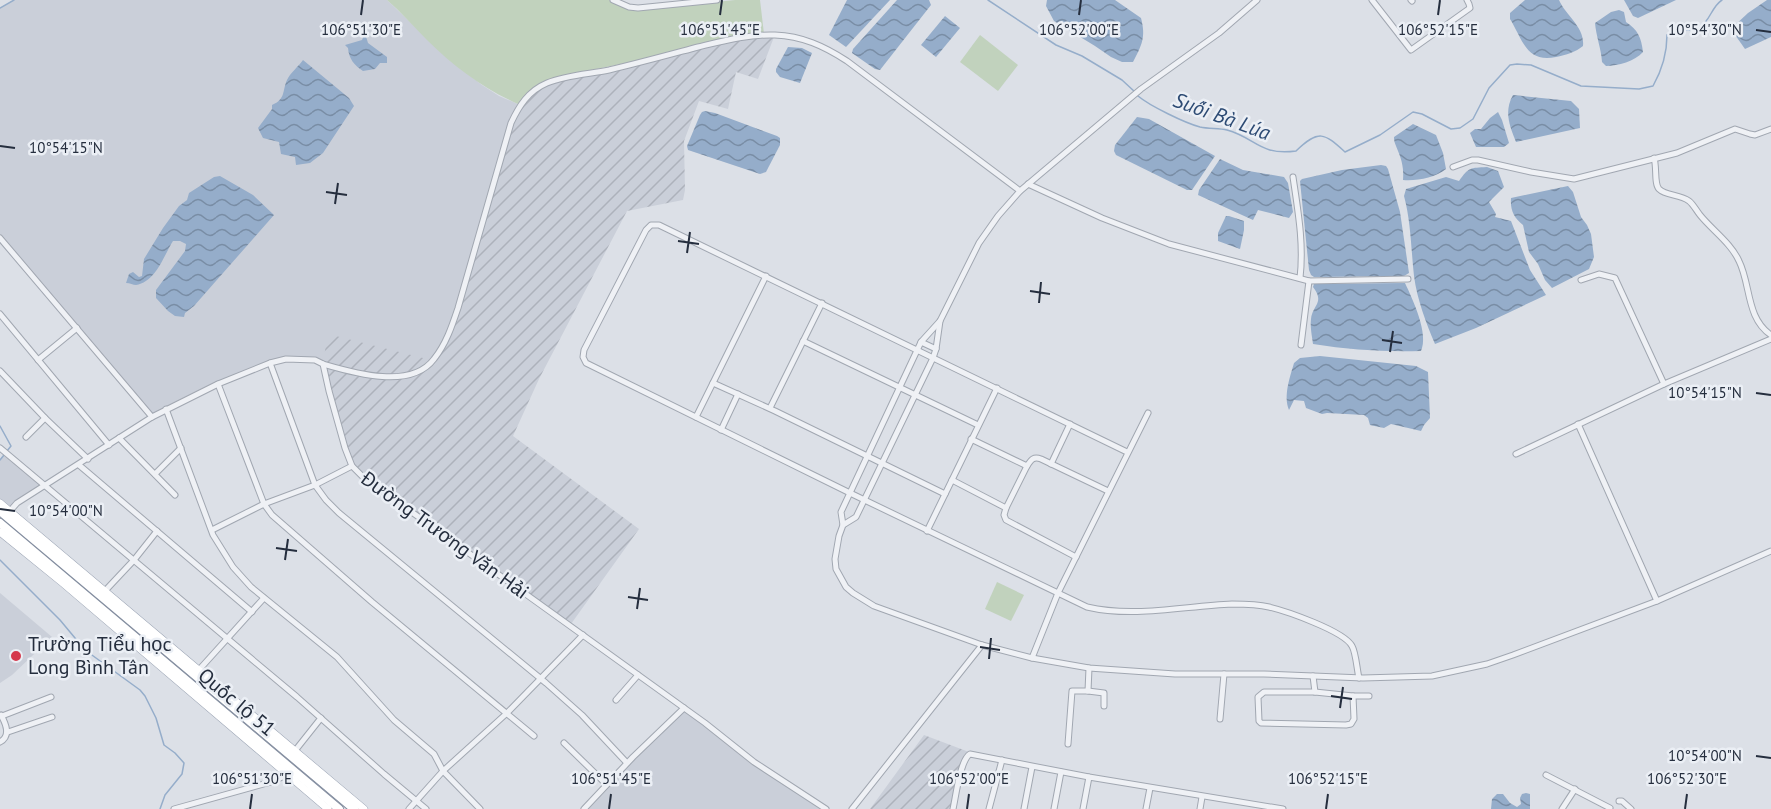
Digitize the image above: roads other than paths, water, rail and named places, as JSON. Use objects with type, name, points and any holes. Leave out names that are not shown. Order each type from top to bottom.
[{"type":"highway","name":"Quốc lộ 51","points":[[3,517],[103,593],[293,754],[354,809]]},
{"type":"highway","name":"Quốc lộ 51","points":[[3,517],[154,657],[290,773],[339,809]]},
{"type":"main road","name":"Quốc lộ 51","points":[[0,503],[3,517]]},
{"type":"main road","name":"Quốc lộ 51","points":[[0,532],[154,657]]},
{"type":"main road","name":"Quốc lộ 51","points":[[293,754],[364,809]]},
{"type":"main road","name":"Quốc lộ 51","points":[[290,773],[328,809]]},
{"type":"street","points":[[613,0],[638,8],[717,0]]},
{"type":"street","points":[[1257,0],[1219,33],[1141,89],[1028,184],[998,216],[979,243],[939,321],[921,342],[841,512],[843,525],[835,559],[839,576],[853,593],[874,606],[982,645],[1032,658],[1089,668],[1175,674],[1359,678],[1432,676],[1487,664],[1657,602],[1771,551]]},
{"type":"street","points":[[1372,0],[1410,50],[1470,8],[1467,0]]},
{"type":"street","points":[[3,517],[17,503],[152,417],[218,384],[270,363],[293,358],[315,360],[323,364],[380,377],[413,374],[421,370],[435,358],[447,338],[458,308],[511,123],[527,97],[546,83],[747,36],[791,36],[825,47],[847,61],[1020,191]]},
{"type":"street","points":[[1453,167],[1478,160],[1574,179],[1677,153],[1735,129],[1755,135],[1771,129]]},
{"type":"street","points":[[1516,454],[1664,384],[1771,337],[1756,320],[1739,261],[1732,249],[1690,201],[1660,190],[1657,186],[1654,158]]},
{"type":"street","points":[[1293,177],[1301,228],[1300,278]]},
{"type":"street","points":[[1028,184],[1101,218],[1169,244],[1309,281],[1408,279]]},
{"type":"street","points":[[1128,452],[659,225],[651,225],[646,230],[584,350],[583,357],[586,363],[1087,607],[1124,612],[1232,604],[1268,607],[1296,615],[1341,636],[1352,646],[1359,678]]},
{"type":"street","points":[[0,238],[152,417]]},
{"type":"street","points":[[1581,280],[1599,274],[1615,278],[1664,384]]},
{"type":"street","points":[[696,417],[766,276]]},
{"type":"street","points":[[1301,345],[1309,281]]},
{"type":"street","points":[[770,408],[822,303]]},
{"type":"street","points":[[0,314],[109,445]]},
{"type":"street","points":[[843,525],[856,517],[933,358],[939,321]]},
{"type":"street","points":[[38,360],[77,328]]},
{"type":"street","points":[[803,341],[978,425]]},
{"type":"street","points":[[921,342],[936,349]]},
{"type":"street","points":[[270,363],[315,485],[326,500],[582,715],[627,763]]},
{"type":"street","name":"Đường Trương Văn Hải","points":[[323,364],[334,412],[352,466],[363,477],[684,708],[754,762],[826,809]]},
{"type":"street","points":[[0,371],[88,459]]},
{"type":"street","points":[[713,382],[945,494]]},
{"type":"street","points":[[218,384],[264,504],[276,519],[534,736]]},
{"type":"street","points":[[927,531],[997,388]]},
{"type":"street","points":[[721,430],[738,394]]},
{"type":"street","points":[[166,409],[212,530],[237,572],[250,587],[337,657],[394,720],[434,754],[443,771],[480,809]]},
{"type":"street","points":[[1032,658],[1058,593],[1148,413]]},
{"type":"street","points":[[26,437],[45,418]]},
{"type":"street","points":[[1051,464],[1070,424]]},
{"type":"street","points":[[1578,424],[1657,602]]},
{"type":"street","points":[[119,438],[175,495]]},
{"type":"street","points":[[971,439],[1027,466]]},
{"type":"street","points":[[1,448],[426,809]]},
{"type":"street","points":[[155,474],[181,448]]},
{"type":"street","points":[[1076,556],[1006,520],[1004,515],[1006,508],[1027,466],[1032,459],[1036,458],[1108,491]]},
{"type":"street","points":[[79,465],[252,612]]},
{"type":"street","points":[[212,530],[264,504],[315,485],[352,466]]},
{"type":"street","points":[[952,480],[1006,508]]},
{"type":"street","points":[[103,593],[157,531]]},
{"type":"street","points":[[197,672],[264,598]]},
{"type":"street","points":[[410,809],[443,771],[507,713],[583,635]]},
{"type":"street","points":[[852,809],[982,645]]},
{"type":"street","points":[[1088,691],[1089,668]]},
{"type":"street","points":[[1220,719],[1224,674]]},
{"type":"street","points":[[616,700],[638,675]]},
{"type":"street","points":[[1313,676],[1315,692]]},
{"type":"street","points":[[1068,744],[1071,691],[1104,693],[1104,706]]},
{"type":"street","points":[[1353,696],[1354,719],[1349,725],[1261,723],[1259,721],[1258,697],[1264,692],[1315,692],[1369,696]]},
{"type":"street","points":[[0,742],[6,738],[8,732],[1,715],[51,698]]},
{"type":"street","points":[[584,809],[606,784],[684,708]]},
{"type":"street","points":[[8,732],[52,717]]},
{"type":"street","points":[[293,754],[321,718]]},
{"type":"street","points":[[564,743],[606,784]]},
{"type":"street","points":[[953,809],[966,756],[970,754],[1150,788],[1283,809]]},
{"type":"street","points":[[989,809],[1002,760]]},
{"type":"street","points":[[1024,809],[1032,767]]},
{"type":"street","points":[[1054,809],[1061,772]]},
{"type":"street","points":[[174,809],[189,807],[271,782],[290,773]]},
{"type":"street","points":[[1546,775],[1610,808]]},
{"type":"street","points":[[1083,809],[1089,777]]},
{"type":"street","points":[[1146,809],[1150,788]]},
{"type":"street","points":[[1562,809],[1575,789]]},
{"type":"street","points":[[1200,809],[1203,797]]},
{"type":"street","points":[[1619,801],[1631,809]]},
{"type":"street","points":[[1233,809],[1235,802]]},
{"type":"water","points":[[847,0],[890,0],[846,47],[829,35]]},
{"type":"water","points":[[897,0],[929,0],[931,5],[880,70],[875,69],[852,53],[853,49]]},
{"type":"water","points":[[1047,0],[1115,0],[1141,18],[1142,41],[1133,62],[1122,62],[1111,57],[1054,21],[1046,6]]},
{"type":"water","points":[[1525,0],[1559,0],[1578,27],[1583,46],[1571,53],[1556,57],[1538,57],[1532,53],[1522,42],[1510,19],[1510,13]]},
{"type":"water","points":[[1624,0],[1676,0],[1638,18],[1633,16]]},
{"type":"water","points":[[1767,0],[1771,0],[1771,37],[1745,49],[1733,32],[1733,27]]},
{"type":"water","points":[[1619,10],[1624,12],[1626,22],[1638,34],[1643,52],[1626,62],[1606,66],[1602,62],[1595,23],[1611,12]]},
{"type":"water","points":[[945,16],[960,28],[936,57],[921,45]]},
{"type":"water","points":[[365,33],[368,43],[387,57],[387,63],[380,63],[375,69],[363,71],[352,61],[345,45],[362,40]]},
{"type":"water","points":[[788,47],[802,48],[812,53],[800,83],[780,77],[776,72]]},
{"type":"water","points":[[303,60],[349,98],[354,106],[323,153],[310,163],[296,165],[295,157],[281,154],[279,142],[263,138],[258,128],[272,109],[272,105],[282,97],[288,77]]},
{"type":"water","points":[[1513,95],[1571,101],[1579,109],[1580,128],[1516,142],[1508,118]]},
{"type":"water","points":[[705,111],[780,138],[780,145],[766,172],[760,174],[688,150],[687,146],[700,115]]},
{"type":"water","points":[[1498,112],[1509,143],[1504,147],[1476,147],[1470,133],[1475,129],[1481,129]]},
{"type":"water","points":[[1137,117],[1149,119],[1215,156],[1192,190],[1187,190],[1116,155],[1115,145]]},
{"type":"water","points":[[1413,124],[1436,135],[1446,169],[1426,178],[1403,180],[1401,158],[1394,137]]},
{"type":"water","points":[[1220,159],[1243,170],[1284,177],[1288,183],[1293,212],[1289,218],[1258,210],[1253,220],[1198,195]]},
{"type":"water","points":[[1381,165],[1388,169],[1400,212],[1409,273],[1404,276],[1314,277],[1309,270],[1300,181],[1342,170]]},
{"type":"water","points":[[1487,167],[1498,171],[1504,187],[1489,202],[1496,214],[1495,217],[1511,221],[1530,270],[1546,295],[1476,328],[1435,344],[1415,285],[1404,196],[1406,189],[1446,177],[1459,181],[1470,169]]},
{"type":"water","points":[[220,176],[253,195],[274,215],[194,306],[185,313],[184,317],[175,316],[156,298],[156,290],[185,251],[186,244],[173,241],[159,267],[149,279],[136,285],[126,283],[129,274],[133,272],[139,277],[142,276],[144,259],[179,206],[187,200],[189,193],[214,177]]},
{"type":"water","points":[[1568,186],[1573,192],[1581,217],[1591,234],[1594,257],[1589,269],[1552,288],[1529,252],[1523,225],[1512,210],[1511,198]]},
{"type":"water","points":[[1226,216],[1244,221],[1240,249],[1218,241],[1218,233]]},
{"type":"water","points":[[1405,283],[1422,326],[1421,351],[1367,350],[1313,344],[1311,319],[1318,300],[1314,284]]},
{"type":"water","points":[[1320,356],[1416,366],[1428,372],[1430,418],[1421,431],[1391,424],[1384,428],[1370,425],[1368,418],[1364,415],[1322,414],[1306,408],[1304,401],[1294,400],[1289,410],[1287,393],[1294,363],[1300,358]]},
{"type":"water","points":[[1497,794],[1503,794],[1510,803],[1517,807],[1521,804],[1522,794],[1530,794],[1530,809],[1491,809],[1492,799]]},
{"type":"waterway","name":"Suối Bà Lúa","points":[[0,8],[14,0]]},
{"type":"waterway","name":"Suối Bà Lúa","points":[[988,0],[1056,45],[1082,56],[1122,80],[1135,92]]},
{"type":"waterway","name":"Suối Bà Lúa","points":[[1138,96],[1186,122],[1200,127],[1237,133],[1266,149],[1296,151],[1310,139],[1321,136],[1332,141],[1345,152],[1380,135],[1413,112],[1422,114],[1451,129],[1460,128],[1473,119],[1489,88],[1510,65],[1531,65],[1581,86],[1639,89],[1653,86],[1663,61],[1667,35],[1700,27],[1722,0]]},
{"type":"waterway","name":"Suối Bà Lúa","points":[[0,426],[11,446],[7,451]]},
{"type":"waterway","name":"Suối Bà Lúa","points":[[0,460],[4,455]]},
{"type":"waterway","name":"Suối Bà Lúa","points":[[0,560],[60,620],[85,650],[145,696],[156,718],[164,745],[184,763],[182,774],[165,795],[160,809]]},
{"type":"place","name":"Trường Tiểu học Long Bình Tân","points":[[16,656]]}]
